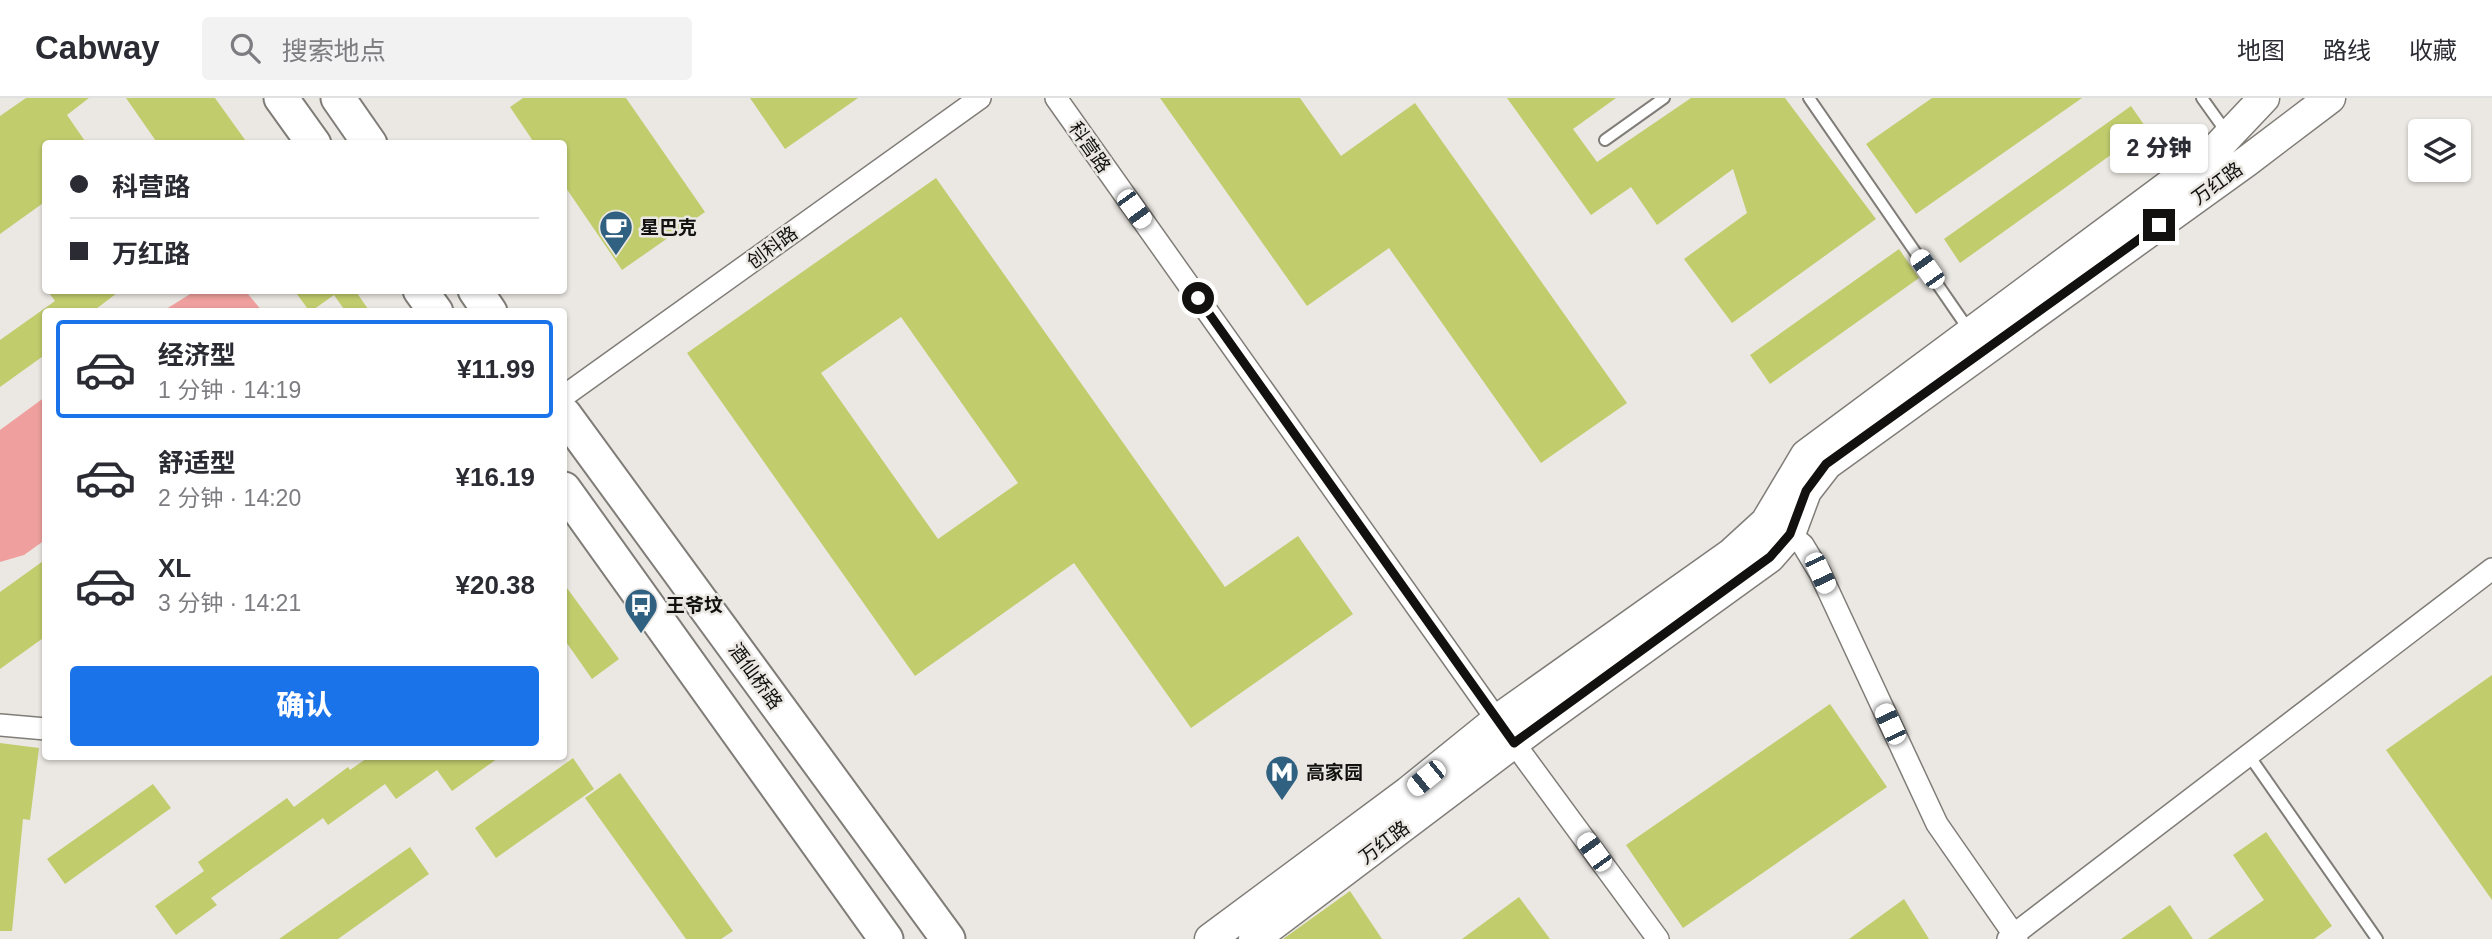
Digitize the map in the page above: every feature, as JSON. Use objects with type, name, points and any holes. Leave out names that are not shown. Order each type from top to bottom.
[{"type":"main road","points":[[281,98],[311,140]]},
{"type":"main road","points":[[338,98],[367,140]]},
{"type":"main road","name":"酒仙桥路","points":[[567,418],[948,939]]},
{"type":"main road","points":[[567,493],[886,939]]},
{"type":"street","name":"创科路","points":[[567,394],[980,98]]},
{"type":"street","name":"科营路","points":[[1056,98],[1505,732],[1658,939]]},
{"type":"street","name":"万红路","points":[[1254,939],[1505,732],[1731,554],[1766,522],[1807,455],[2210,155],[2238,148],[2264,98]]},
{"type":"street","name":"万红路","points":[[1210,939],[1408,792],[1505,732],[1770,557],[1790,534],[1806,491],[1826,464],[2238,148],[2330,98]]},
{"type":"street","points":[[1790,534],[1803,545],[1820,573],[1937,824],[2013,938],[2248,754],[2492,569]]},
{"type":"street","points":[[0,725],[42,729]]},
{"type":"lane","points":[[1605,140],[1664,98]]},
{"type":"lane","points":[[1809,98],[1971,332]]},
{"type":"lane","points":[[2202,98],[2238,148]]},
{"type":"lane","points":[[2248,754],[2377,939]]},
{"type":"shaded area","points":[[190,294],[248,294],[260,308],[168,308]]},
{"type":"shaded area","points":[[42,399],[42,542],[24,555],[0,562],[0,430]]},
{"type":"building","points":[[26,98],[89,98],[67,115],[84,140],[42,140],[42,204],[0,234],[0,116]]},
{"type":"building","points":[[126,98],[215,98],[245,140],[155,140]]},
{"type":"building","points":[[523,98],[626,98],[705,212],[622,270],[567,189],[567,140],[532,140],[510,107]]},
{"type":"building","points":[[750,98],[858,98],[785,149]]},
{"type":"building","points":[[1160,98],[1300,98],[1341,156],[1415,103],[1627,403],[1541,463],[1389,248],[1307,306]]},
{"type":"building","points":[[1507,98],[1616,98],[1573,129],[1597,162],[1691,98],[1785,98],[1876,219],[1732,323],[1684,259],[1747,213],[1733,169],[1657,225],[1631,187],[1591,215]]},
{"type":"building","points":[[1932,98],[2082,98],[1916,214],[1866,144]]},
{"type":"building","points":[[2131,106],[2147,129],[1960,263],[1944,239]]},
{"type":"building","points":[[936,178],[1225,587],[1298,536],[1353,614],[1191,728],[1074,563],[915,676],[687,353]],"holes":[[[901,317],[1018,483],[938,539],[821,373]]]},
{"type":"building","points":[[1899,249],[1919,278],[1770,384],[1750,355]]},
{"type":"building","points":[[50,294],[116,294],[97,308],[45,308],[55,301]]},
{"type":"building","points":[[297,294],[358,294],[367,308],[343,308],[334,295],[316,308],[307,308]]},
{"type":"building","points":[[42,310],[42,357],[0,387],[0,340]]},
{"type":"building","points":[[42,562],[42,639],[0,669],[0,592]]},
{"type":"building","points":[[567,588],[619,659],[592,679],[567,643]]},
{"type":"building","points":[[2492,675],[2492,900],[2386,750]]},
{"type":"building","points":[[1830,704],[1887,787],[1683,928],[1626,845]]},
{"type":"building","points":[[0,743],[39,748],[30,820],[23,819],[12,931],[0,931]]},
{"type":"building","points":[[573,758],[594,789],[496,858],[475,828]]},
{"type":"building","points":[[364,760],[495,760],[452,791],[437,770],[396,799],[385,784],[328,825],[323,818],[211,898],[217,905],[176,935],[155,906],[204,871],[198,862],[287,798],[294,807],[348,767],[350,770]]},
{"type":"building","points":[[620,773],[733,931],[721,939],[686,939],[585,798]]},
{"type":"building","points":[[153,784],[171,808],[65,884],[47,859]]},
{"type":"building","points":[[2266,832],[2332,926],[2314,939],[2208,939],[2264,900],[2233,855]]},
{"type":"building","points":[[410,847],[429,874],[338,939],[279,939]]},
{"type":"building","points":[[1350,891],[1382,939],[1283,939]]},
{"type":"building","points":[[1519,897],[1550,939],[1462,939]]},
{"type":"building","points":[[1904,899],[1929,939],[1849,939]]},
{"type":"building","points":[[2170,905],[2193,939],[2121,939]]},
{"type":"place","name":"星巴克","points":[[616,257]]},
{"type":"place","name":"王爷坟","points":[[641,635]]},
{"type":"place","name":"高家园","points":[[1282,802]]},
{"type":"route","points":[[1198,298],[1514,743],[1770,557],[1790,534],[1806,491],[1826,464],[2159,225]]}]
